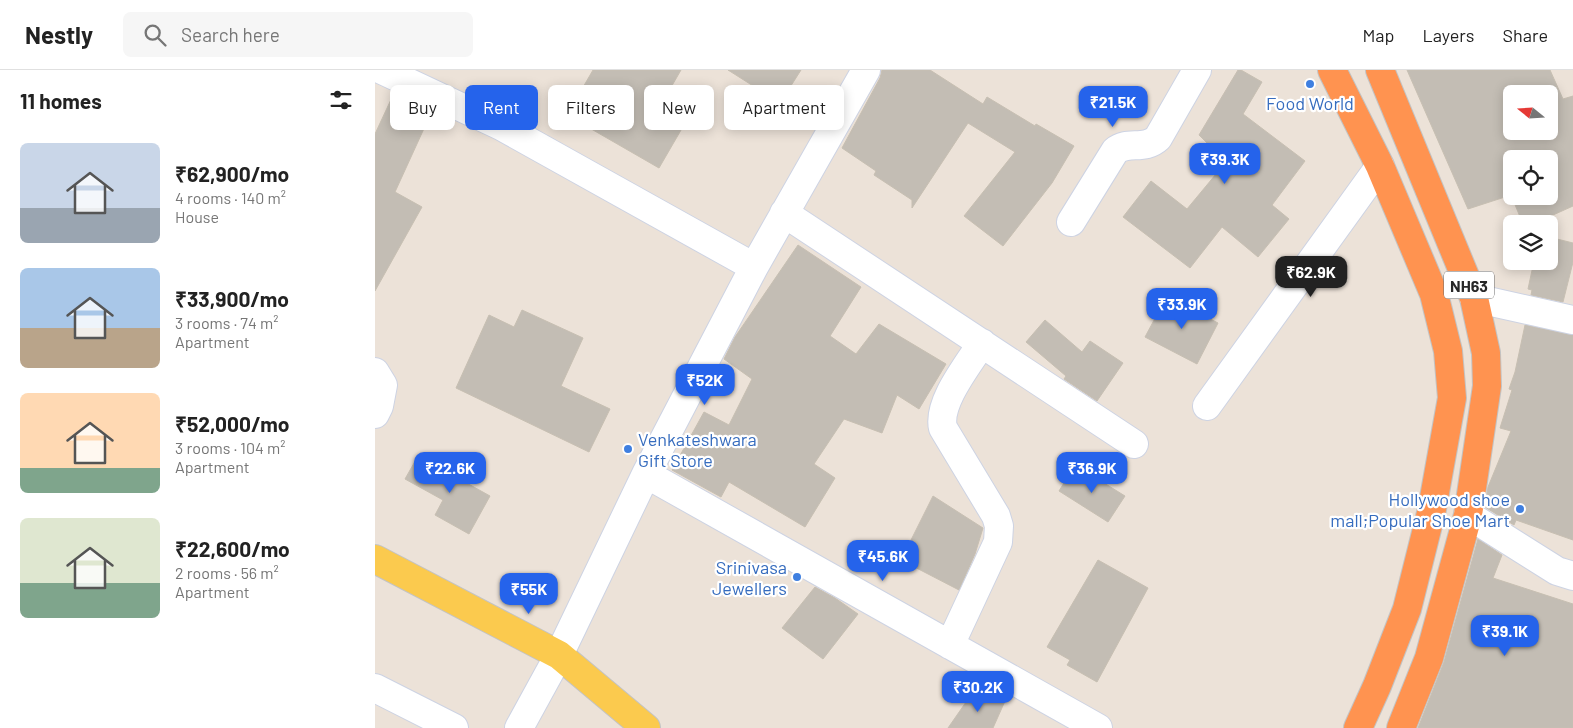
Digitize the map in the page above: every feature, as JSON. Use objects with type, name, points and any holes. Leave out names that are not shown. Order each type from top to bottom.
[{"type":"highway","name":"NH63","points":[[1332,70],[1379,166],[1434,294],[1448,351],[1452,398],[1432,509],[1407,609],[1377,686],[1358,728]]},
{"type":"highway","name":"NH63","points":[[1380,70],[1474,298],[1486,354],[1487,386],[1468,515],[1429,658],[1401,728]]},
{"type":"main road","points":[[375,558],[559,655],[646,728]]},
{"type":"street","points":[[383,70],[501,126],[754,267]]},
{"type":"street","points":[[519,728],[559,655],[646,474],[754,267],[866,70]]},
{"type":"street","points":[[1071,222],[1115,151],[1124,146],[1152,143],[1158,138],[1197,70]]},
{"type":"street","points":[[1207,406],[1379,166]]},
{"type":"street","points":[[784,213],[1134,444]]},
{"type":"street","points":[[1474,298],[1573,320]]},
{"type":"street","points":[[950,645],[998,542],[999,526],[996,516],[943,428],[941,419],[946,399],[982,344]]},
{"type":"street","points":[[375,372],[383,385],[379,406],[375,414]]},
{"type":"street","points":[[646,474],[1098,728]]},
{"type":"street","points":[[1468,515],[1557,571],[1573,576]]},
{"type":"street","points":[[375,688],[454,728]]},
{"type":"building","points":[[593,70],[681,70],[672,85],[644,85],[644,130],[681,130],[659,168],[593,130],[634,130],[634,85],[584,85]]},
{"type":"building","points":[[728,70],[801,70],[791,85],[752,85]]},
{"type":"building","points":[[882,70],[930,70],[983,104],[987,97],[1035,126],[1036,124],[1074,146],[1052,183],[1003,246],[964,216],[1015,152],[968,123],[912,208],[912,200],[874,175],[876,171],[842,148],[880,78]]},
{"type":"building","points":[[1238,70],[1262,82],[1243,114],[1305,161],[1272,205],[1289,219],[1258,257],[1222,227],[1190,268],[1123,217],[1151,181],[1187,209],[1226,162],[1199,135]]},
{"type":"building","points":[[1407,70],[1550,70],[1557,85],[1503,85],[1503,140],[1558,140],[1558,88],[1563,99],[1573,96],[1573,206],[1553,215],[1519,215],[1515,205],[1558,205],[1558,150],[1503,150],[1503,198],[1468,209]]},
{"type":"building","points":[[390,102],[390,130],[423,130],[395,192],[422,207],[375,291],[375,134]]},
{"type":"building","points":[[1558,239],[1573,243],[1573,262],[1563,302],[1531,295],[1532,290],[1528,289],[1532,270],[1558,270]]},
{"type":"building","points":[[798,245],[861,287],[830,336],[856,354],[879,324],[946,364],[919,409],[897,395],[882,433],[844,419],[814,464],[835,478],[805,527],[729,482],[721,497],[672,470],[704,412],[729,425],[752,379],[724,359],[735,337]]},
{"type":"building","points":[[1167,296],[1218,323],[1197,364],[1145,337]]},
{"type":"building","points":[[522,310],[583,338],[561,386],[610,409],[589,452],[456,388],[489,315],[514,327]]},
{"type":"building","points":[[1045,320],[1082,352],[1090,341],[1123,363],[1097,401],[1064,379],[1066,376],[1026,342]]},
{"type":"building","points":[[1525,325],[1573,335],[1573,540],[1516,520],[1514,525],[1485,507],[1488,487],[1511,431],[1500,428],[1512,390],[1509,389],[1515,372]]},
{"type":"building","points":[[418,456],[490,496],[469,534],[435,515],[443,500],[405,479]]},
{"type":"building","points":[[1075,465],[1125,496],[1108,522],[1059,491]]},
{"type":"building","points":[[933,496],[983,528],[975,554],[959,590],[901,560]]},
{"type":"building","points":[[1478,539],[1502,555],[1493,578],[1573,604],[1573,728],[1418,728],[1444,662]]},
{"type":"building","points":[[1098,560],[1148,588],[1097,682],[1067,665],[1070,660],[1047,647]]},
{"type":"building","points":[[815,587],[858,614],[823,659],[782,628]]},
{"type":"building","points":[[973,692],[1005,701],[993,728],[948,728]]},
{"type":"place","name":"Food World","points":[[1310,84]]},
{"type":"place","name":"Venkateshwara Gift Store","points":[[628,449]]},
{"type":"place","name":"Hollywood shoe mall;Popular Shoe Mart","points":[[1520,509]]},
{"type":"place","name":"Srinivasa Jewellers","points":[[797,577]]}]
